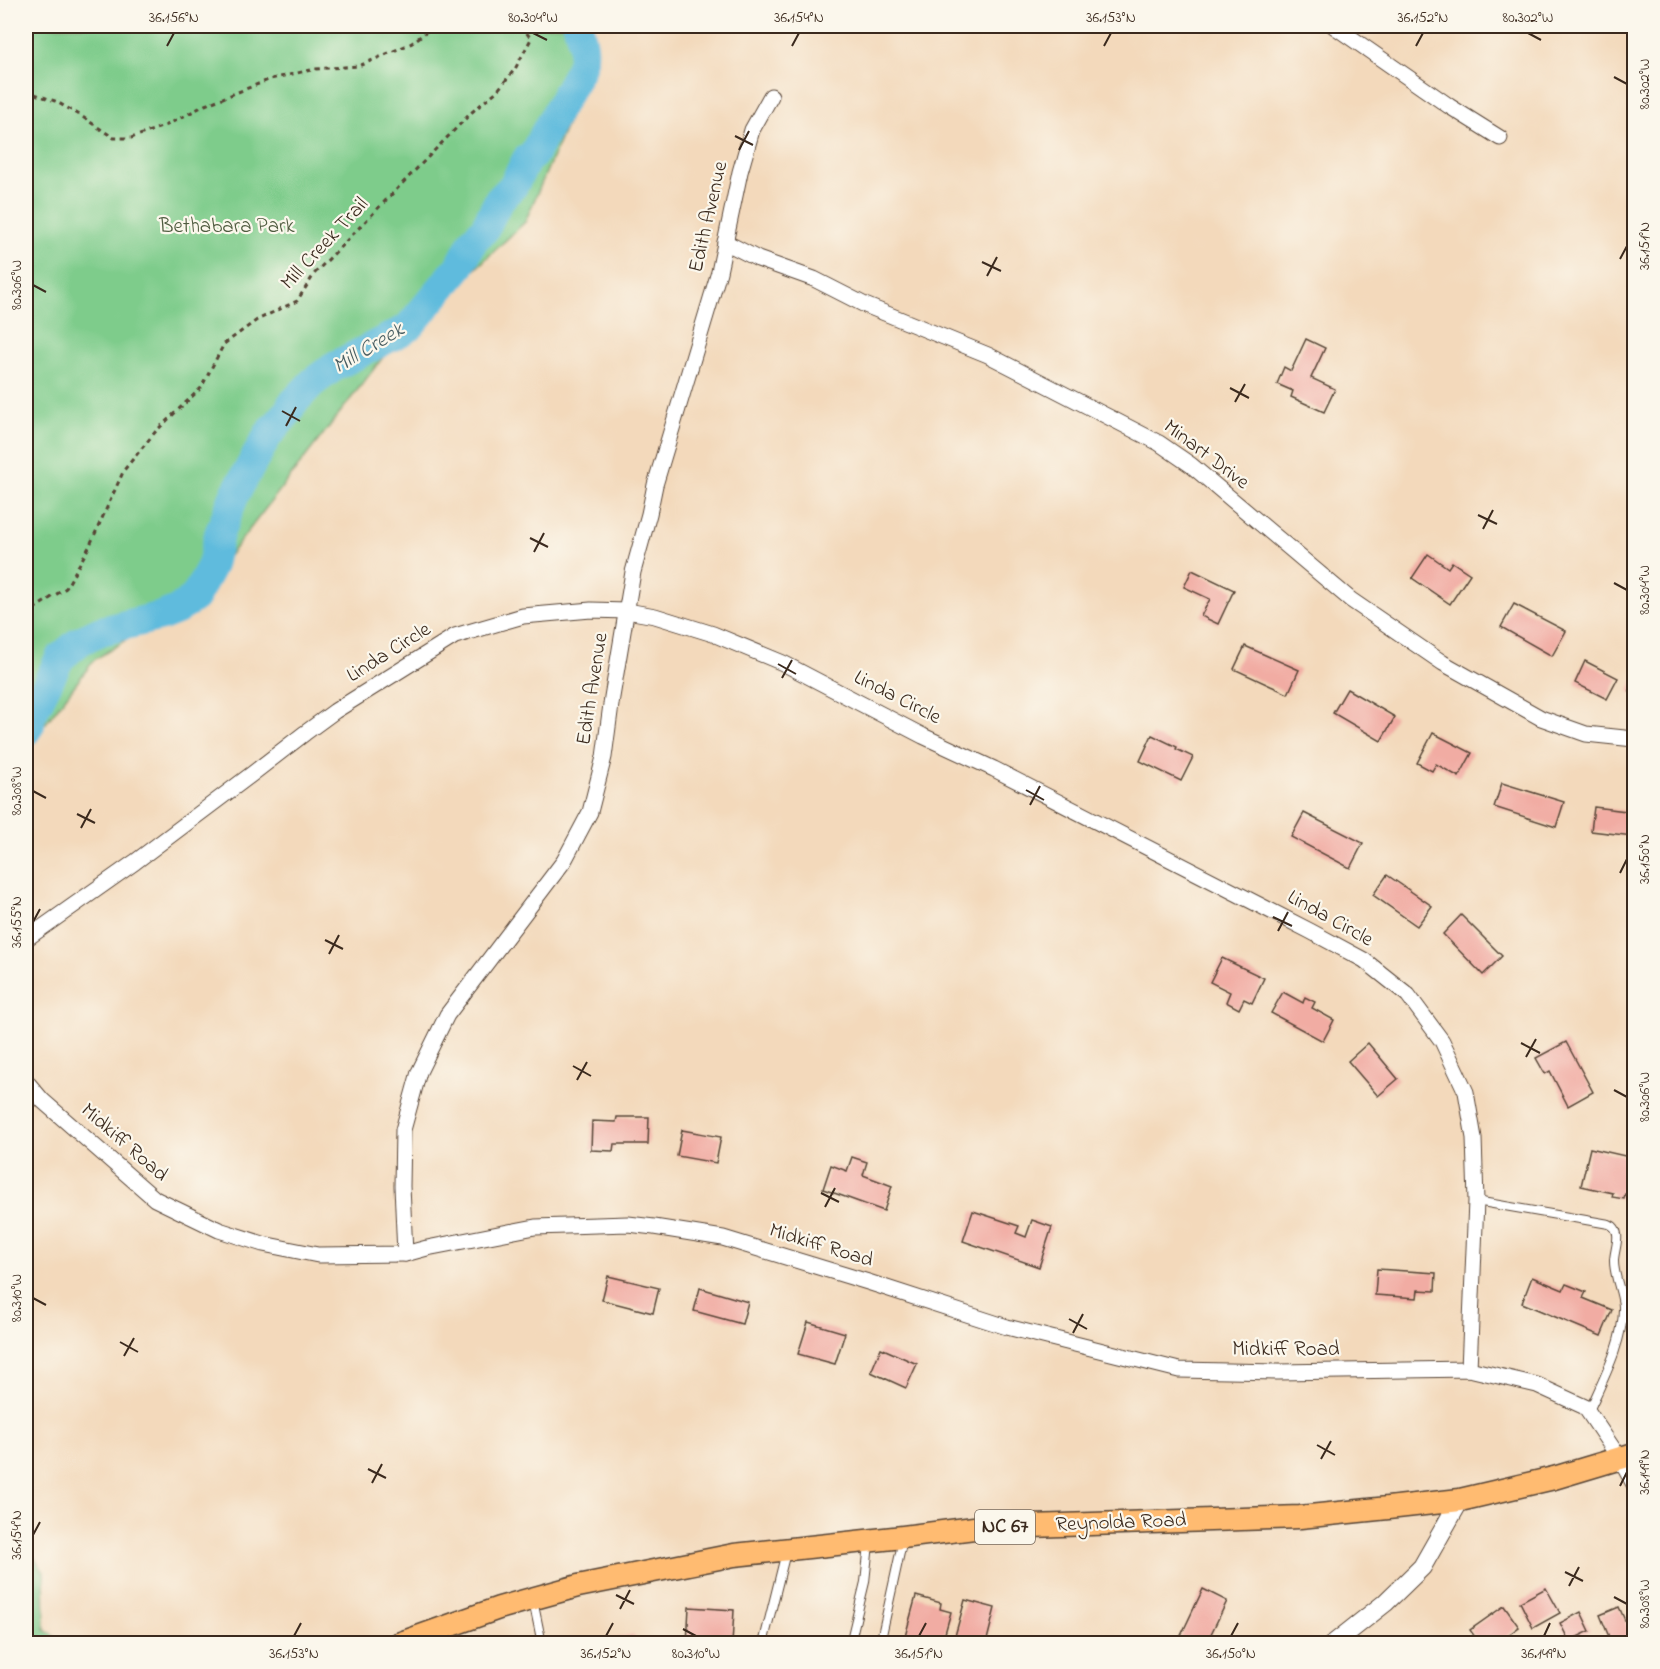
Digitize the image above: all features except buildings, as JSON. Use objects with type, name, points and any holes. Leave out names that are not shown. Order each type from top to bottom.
[{"type":"main road","name":"Reynolda Road","points":[[398,1644],[499,1608],[578,1586],[734,1555],[974,1528],[1300,1517],[1460,1500],[1554,1478],[1627,1456]]},
{"type":"street","points":[[1334,26],[1449,106],[1500,138]]},
{"type":"street","name":"Edith Avenue","points":[[405,1254],[402,1186],[403,1130],[419,1072],[447,1015],[564,861],[590,812],[604,757],[633,572],[650,514],[655,485],[719,272],[740,172],[752,130],[771,96]]},
{"type":"street","name":"Minart Drive","points":[[725,242],[758,259],[814,279],[865,304],[988,355],[1159,443],[1191,465],[1351,600],[1443,663],[1541,718],[1586,734],[1635,739]]},
{"type":"street","name":"Linda Circle","points":[[26,939],[135,862],[335,711],[455,636],[523,616],[591,610],[627,611],[655,616],[713,634],[783,663],[923,736],[994,769],[1364,960],[1408,995],[1442,1041],[1466,1092],[1474,1138],[1476,1201],[1469,1369]]},
{"type":"street","name":"Midkiff Road","points":[[26,1081],[43,1101],[156,1199],[219,1230],[263,1244],[318,1255],[405,1254],[535,1227],[628,1224],[723,1238],[1007,1327],[1179,1370],[1278,1372],[1469,1369],[1537,1385],[1585,1407],[1627,1456],[1635,1484]]},
{"type":"street","points":[[1332,1644],[1385,1603],[1422,1567],[1460,1500]]},
{"type":"lane","points":[[1476,1201],[1614,1226],[1617,1232],[1614,1258],[1616,1279],[1623,1305],[1621,1326],[1609,1368],[1588,1412]]},
{"type":"lane","points":[[880,1644],[903,1537]]},
{"type":"lane","points":[[850,1644],[865,1582],[870,1540]]},
{"type":"lane","points":[[763,1644],[786,1549]]},
{"type":"lane","points":[[532,1599],[542,1644]]},
{"type":"path","points":[[26,92],[39,94],[55,101],[114,138],[130,138],[167,125],[205,105],[271,79],[315,69],[359,66],[412,43],[433,26]]},
{"type":"path","name":"Mill Creek Trail","points":[[26,614],[66,588],[89,547],[124,471],[156,431],[201,388],[224,344],[257,320],[297,301],[315,273],[472,112],[497,91],[515,69],[531,39],[522,26]]},
{"type":"green space","name":"Bethabara Park","points":[[26,26],[576,26],[590,69],[525,222],[387,352],[200,593],[94,660],[26,749]]},
{"type":"green space","points":[[26,1546],[44,1572],[45,1630],[63,1643],[26,1643]]},
{"type":"waterway","name":"Mill Creek","points":[[26,731],[30,725],[30,718],[60,658],[80,641],[101,631],[162,616],[177,610],[195,597],[212,565],[219,534],[235,494],[268,435],[289,411],[291,405],[313,382],[335,366],[408,328],[460,266],[474,239],[484,230],[499,200],[513,186],[527,159],[533,155],[580,69],[583,48],[578,26]]}]
